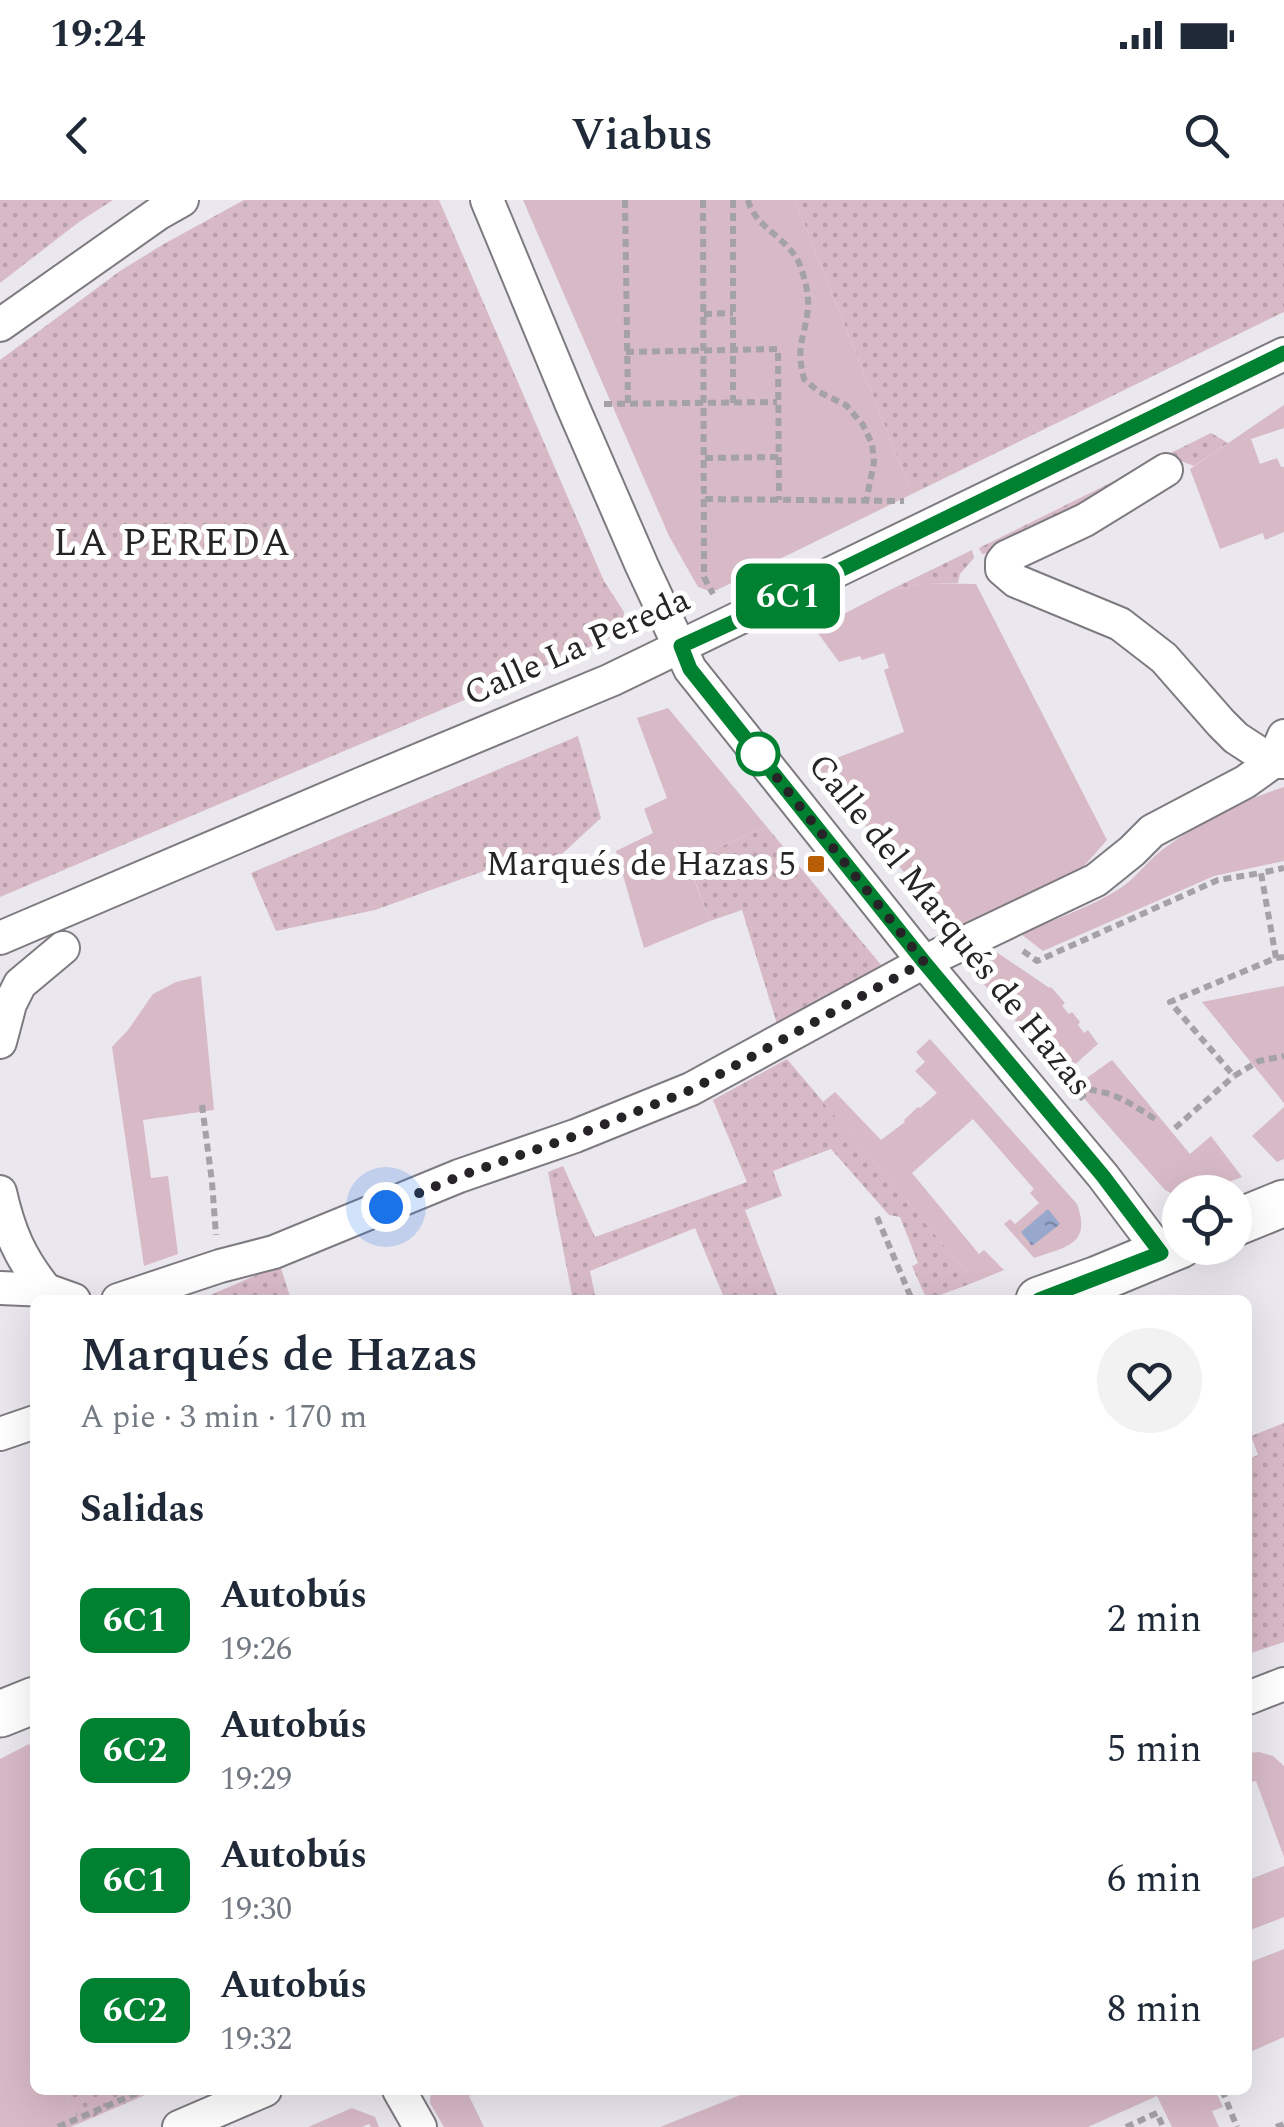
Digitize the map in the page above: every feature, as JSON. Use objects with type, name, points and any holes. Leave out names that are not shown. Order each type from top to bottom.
[{"type":"main road","points":[[1252,1216],[1284,1203]]},
{"type":"main road","points":[[1052,1295],[1162,1252]]},
{"type":"main road","points":[[0,1714],[30,1702]]},
{"type":"street","points":[[0,325],[182,200]]},
{"type":"street","name":"Calle del Marqués de Hazas","points":[[487,200],[572,405],[690,669],[924,962],[1103,1176],[1162,1239]]},
{"type":"street","name":"Calle La Pereda","points":[[0,938],[612,680],[1284,354]]},
{"type":"street","points":[[1166,470],[1085,520],[1006,557],[1002,569],[1016,581],[1120,624],[1164,658],[1236,738],[1280,753]]},
{"type":"street","points":[[133,1295],[274,1252],[460,1176],[691,1090],[924,962],[1096,880],[1152,831],[1245,782],[1280,753]]},
{"type":"street","points":[[0,1042],[20,984],[63,948]]},
{"type":"street","points":[[0,1192],[18,1250],[60,1295]]},
{"type":"street","points":[[0,1288],[60,1295]]},
{"type":"street","points":[[0,1434],[30,1424]]},
{"type":"street","points":[[179,2127],[253,2095]]},
{"type":"street","points":[[402,2095],[420,2127]]},
{"type":"path","points":[[625,200],[628,404]]},
{"type":"path","points":[[704,200],[704,577],[709,591],[738,620]]},
{"type":"path","points":[[733,200],[733,403]]},
{"type":"path","points":[[748,200],[755,218],[788,245],[800,264],[808,306],[798,351],[804,379],[846,406],[863,425],[872,444],[874,462],[866,502]]},
{"type":"path","points":[[704,314],[733,313]]},
{"type":"path","points":[[626,352],[778,348],[779,500]]},
{"type":"path","points":[[572,405],[778,402]]},
{"type":"path","points":[[706,458],[779,456]]},
{"type":"path","points":[[706,499],[905,501]]},
{"type":"path","points":[[1009,940],[1037,961],[1218,880],[1284,868]]},
{"type":"path","points":[[1234,1076],[1170,1002],[1280,957],[1261,873]]},
{"type":"path","points":[[1175,1128],[1234,1076],[1259,1061],[1284,1056]]},
{"type":"path","points":[[1082,1096],[1090,1090],[1104,1091],[1158,1121]]},
{"type":"path","points":[[202,1106],[217,1243]]},
{"type":"path","points":[[877,1218],[910,1295]]},
{"type":"path","points":[[58,2127],[132,2095]]},
{"type":"path","points":[[1224,2095],[1237,2127]]},
{"type":"path","points":[[1126,2127],[1157,2113],[1163,2127]]},
{"type":"path","points":[[1276,2127],[1284,2124]]},
{"type":"shaded area","points":[[0,200],[113,200],[0,283]]},
{"type":"shaded area","points":[[244,200],[439,200],[604,581],[624,612],[622,631],[0,897],[0,360],[120,271]]},
{"type":"shaded area","points":[[523,200],[795,200],[912,494],[717,590],[698,587],[669,536]]},
{"type":"shaded area","points":[[795,200],[1284,200],[1284,312],[912,494]]},
{"type":"shaded area","points":[[1284,405],[1284,428],[1251,439],[1260,464],[1277,458],[1284,467],[1284,532],[1265,540],[1263,533],[1220,549],[1190,469]]},
{"type":"shaded area","points":[[1211,433],[1228,443],[1194,466],[1173,458],[1008,549],[982,554],[979,548]]},
{"type":"shaded area","points":[[972,550],[974,558],[960,574],[958,583],[925,583],[888,591]]},
{"type":"shaded area","points":[[925,583],[976,584],[1107,840],[1076,875],[958,931],[951,929],[816,766],[904,732],[884,670],[889,668],[884,653],[839,662],[815,629],[888,591]]},
{"type":"shaded area","points":[[668,708],[767,827],[690,859],[689,866],[710,921],[644,948],[616,851],[653,833],[644,809],[667,798],[637,718]]},
{"type":"shaded area","points":[[578,736],[601,818],[563,853],[512,861],[375,910],[276,931],[251,873]]},
{"type":"shaded area","points":[[1284,787],[1284,861],[1214,876],[1043,951],[1021,934],[1103,898],[1193,829]]},
{"type":"shaded area","points":[[767,827],[881,965],[777,1024],[742,910],[710,921],[689,865],[690,859]]},
{"type":"shaded area","points":[[992,949],[1052,988],[1065,1003],[1062,1006],[1080,1022],[1084,1033],[1088,1030],[1098,1044],[1063,1075],[981,981],[977,964],[983,953]]},
{"type":"shaded area","points":[[201,976],[214,1110],[143,1120],[151,1178],[168,1176],[178,1254],[144,1266],[112,1047],[153,994],[176,982]]},
{"type":"shaded area","points":[[1284,986],[1284,1103],[1202,1002]]},
{"type":"shaded area","points":[[930,1039],[1077,1204],[1081,1228],[1073,1242],[1034,1258],[1004,1224],[1010,1219],[1015,1224],[1039,1203],[1030,1193],[1034,1189],[973,1119],[912,1173],[979,1254],[984,1250],[1004,1270],[975,1282],[823,1102],[835,1092],[881,1140],[937,1093],[915,1071],[925,1062],[916,1052]]},
{"type":"shaded area","points":[[787,1059],[975,1282],[940,1295],[925,1295],[912,1266],[918,1263],[900,1217],[889,1215],[831,1149],[773,1171],[782,1196],[745,1210],[777,1295],[723,1295],[695,1228],[590,1271],[595,1295],[572,1295],[548,1172],[563,1166],[595,1237],[747,1182],[713,1100]]},
{"type":"shaded area","points":[[1112,1060],[1190,1154],[1211,1136],[1240,1175],[1162,1175],[1162,1187],[1074,1087]]},
{"type":"shaded area","points":[[1284,1107],[1284,1159],[1277,1162],[1252,1136]]},
{"type":"shaded area","points":[[280,1265],[289,1295],[211,1295]]},
{"type":"shaded area","points":[[1284,1423],[1284,1642],[1252,1653],[1252,1457],[1258,1455],[1252,1436]]},
{"type":"shaded area","points":[[30,1746],[30,2095],[66,2095],[80,2123],[71,2127],[0,2127],[0,1759]]},
{"type":"shaded area","points":[[1252,1753],[1273,1756],[1284,1766],[1284,1857],[1256,1781],[1252,1782]]},
{"type":"shaded area","points":[[1284,1866],[1284,1917],[1252,1929],[1252,1878]]},
{"type":"shaded area","points":[[1284,1949],[1284,2037],[1252,2051],[1252,1961]]},
{"type":"shaded area","points":[[66,2095],[145,2095],[80,2123]]},
{"type":"shaded area","points":[[431,2095],[471,2095],[484,2127],[444,2127],[430,2103]]},
{"type":"shaded area","points":[[740,2095],[1217,2095],[1223,2107],[1212,2111],[1219,2127],[1172,2127],[1157,2096],[1088,2127],[660,2127]]},
{"type":"shaded area","points":[[352,2108],[375,2117],[379,2127],[308,2127]]},
{"type":"water","points":[[1048,1209],[1060,1224],[1032,1246],[1021,1232]]},
{"type":"bus line","name":"6C1","points":[[1052,1295],[1161,1253],[1103,1176],[924,962],[690,669],[681,646],[1284,353]]},
{"type":"place","name":"Marqués de Hazas 5","points":[[816,864]]},
{"type":"district","name":"LA PEREDA","points":[[173,544]]},
{"type":"route","points":[[386,1207],[691,1090],[924,962],[758,754]]}]
